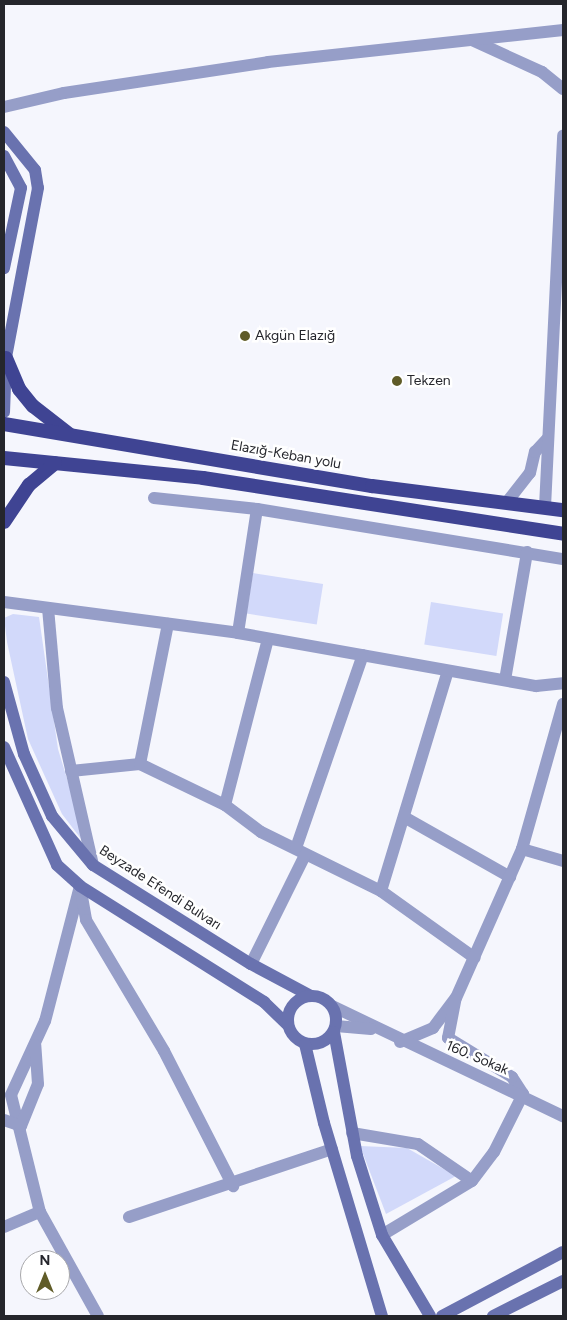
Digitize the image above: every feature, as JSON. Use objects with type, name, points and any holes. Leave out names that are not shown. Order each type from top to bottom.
[{"type":"highway","points":[[6,358],[19,388],[33,406],[72,436]]},
{"type":"highway","name":"Elazığ-Keban yolu","points":[[4,424],[372,486],[544,506],[563,510]]},
{"type":"highway","points":[[4,458],[203,478],[563,534]]},
{"type":"highway","points":[[4,522],[29,485],[55,463]]},
{"type":"main road","points":[[4,132],[35,170],[38,188],[6,358],[4,412]]},
{"type":"main road","points":[[4,156],[21,188],[4,268]]},
{"type":"main road","name":"Beyzade Efendi Bulvarı","points":[[4,682],[24,754],[52,816],[93,865],[251,964],[311,996]]},
{"type":"main road","points":[[4,747],[57,865],[80,886],[264,1002],[305,1044],[332,1149],[382,1316]]},
{"type":"main road","points":[[288,1025],[290,1008],[311,996],[332,1006],[352,1133],[382,1235],[430,1316]]},
{"type":"main road","points":[[305,1044],[322,1043],[335,1029]]},
{"type":"main road","points":[[442,1316],[563,1252]]},
{"type":"main road","points":[[493,1316],[563,1281]]},
{"type":"street","points":[[4,107],[64,93],[259,64],[563,30]]},
{"type":"street","points":[[472,40],[542,72],[563,89]]},
{"type":"street","points":[[544,506],[563,135]]},
{"type":"street","points":[[507,502],[530,473],[535,452],[548,438]]},
{"type":"street","points":[[154,498],[257,510],[563,559]]},
{"type":"street","points":[[238,633],[257,510]]},
{"type":"street","points":[[505,680],[527,552]]},
{"type":"street","points":[[4,602],[238,633],[536,686],[563,683]]},
{"type":"street","points":[[48,608],[57,708],[93,865]]},
{"type":"street","points":[[140,764],[168,624]]},
{"type":"street","points":[[225,805],[268,638]]},
{"type":"street","points":[[251,964],[301,851],[363,655]]},
{"type":"street","points":[[381,891],[448,671]]},
{"type":"street","points":[[400,1042],[433,1028],[456,998],[522,849],[563,704]]},
{"type":"street","points":[[71,770],[140,764],[225,805],[261,832],[381,891],[475,958]]},
{"type":"street","points":[[404,817],[510,877]]},
{"type":"street","points":[[522,849],[563,861]]},
{"type":"street","points":[[80,886],[86,920],[164,1051],[233,1186]]},
{"type":"street","points":[[80,886],[72,920],[35,1045],[7,1093],[20,1126],[40,1212],[98,1316]]},
{"type":"street","points":[[72,920],[86,920]]},
{"type":"street","points":[[382,1235],[472,1181],[494,1152],[523,1094],[512,1077],[448,1038],[456,998]]},
{"type":"street","name":"160. Sokak","points":[[332,1006],[400,1042],[523,1094],[563,1116]]},
{"type":"street","name":"160. Sokak","points":[[335,1029],[378,1030]]},
{"type":"street","points":[[20,1126],[38,1084],[35,1045]]},
{"type":"street","points":[[4,1120],[20,1126]]},
{"type":"street","points":[[352,1133],[418,1144],[472,1181]]},
{"type":"street","points":[[130,1217],[233,1186],[332,1149]]},
{"type":"street","points":[[4,1227],[40,1212]]},
{"type":"shaded area","points":[[253,573],[323,584],[317,625],[247,613]]},
{"type":"shaded area","points":[[431,602],[503,613],[496,656],[424,644]]},
{"type":"shaded area","points":[[13,614],[39,617],[58,749],[88,848],[62,814],[28,739],[7,642],[4,618]]},
{"type":"shaded area","points":[[360,1146],[407,1148],[456,1176],[386,1214]]},
{"type":"place","name":"Akgün Elazığ","points":[[245,336]]},
{"type":"place","name":"Tekzen","points":[[397,381]]}]
